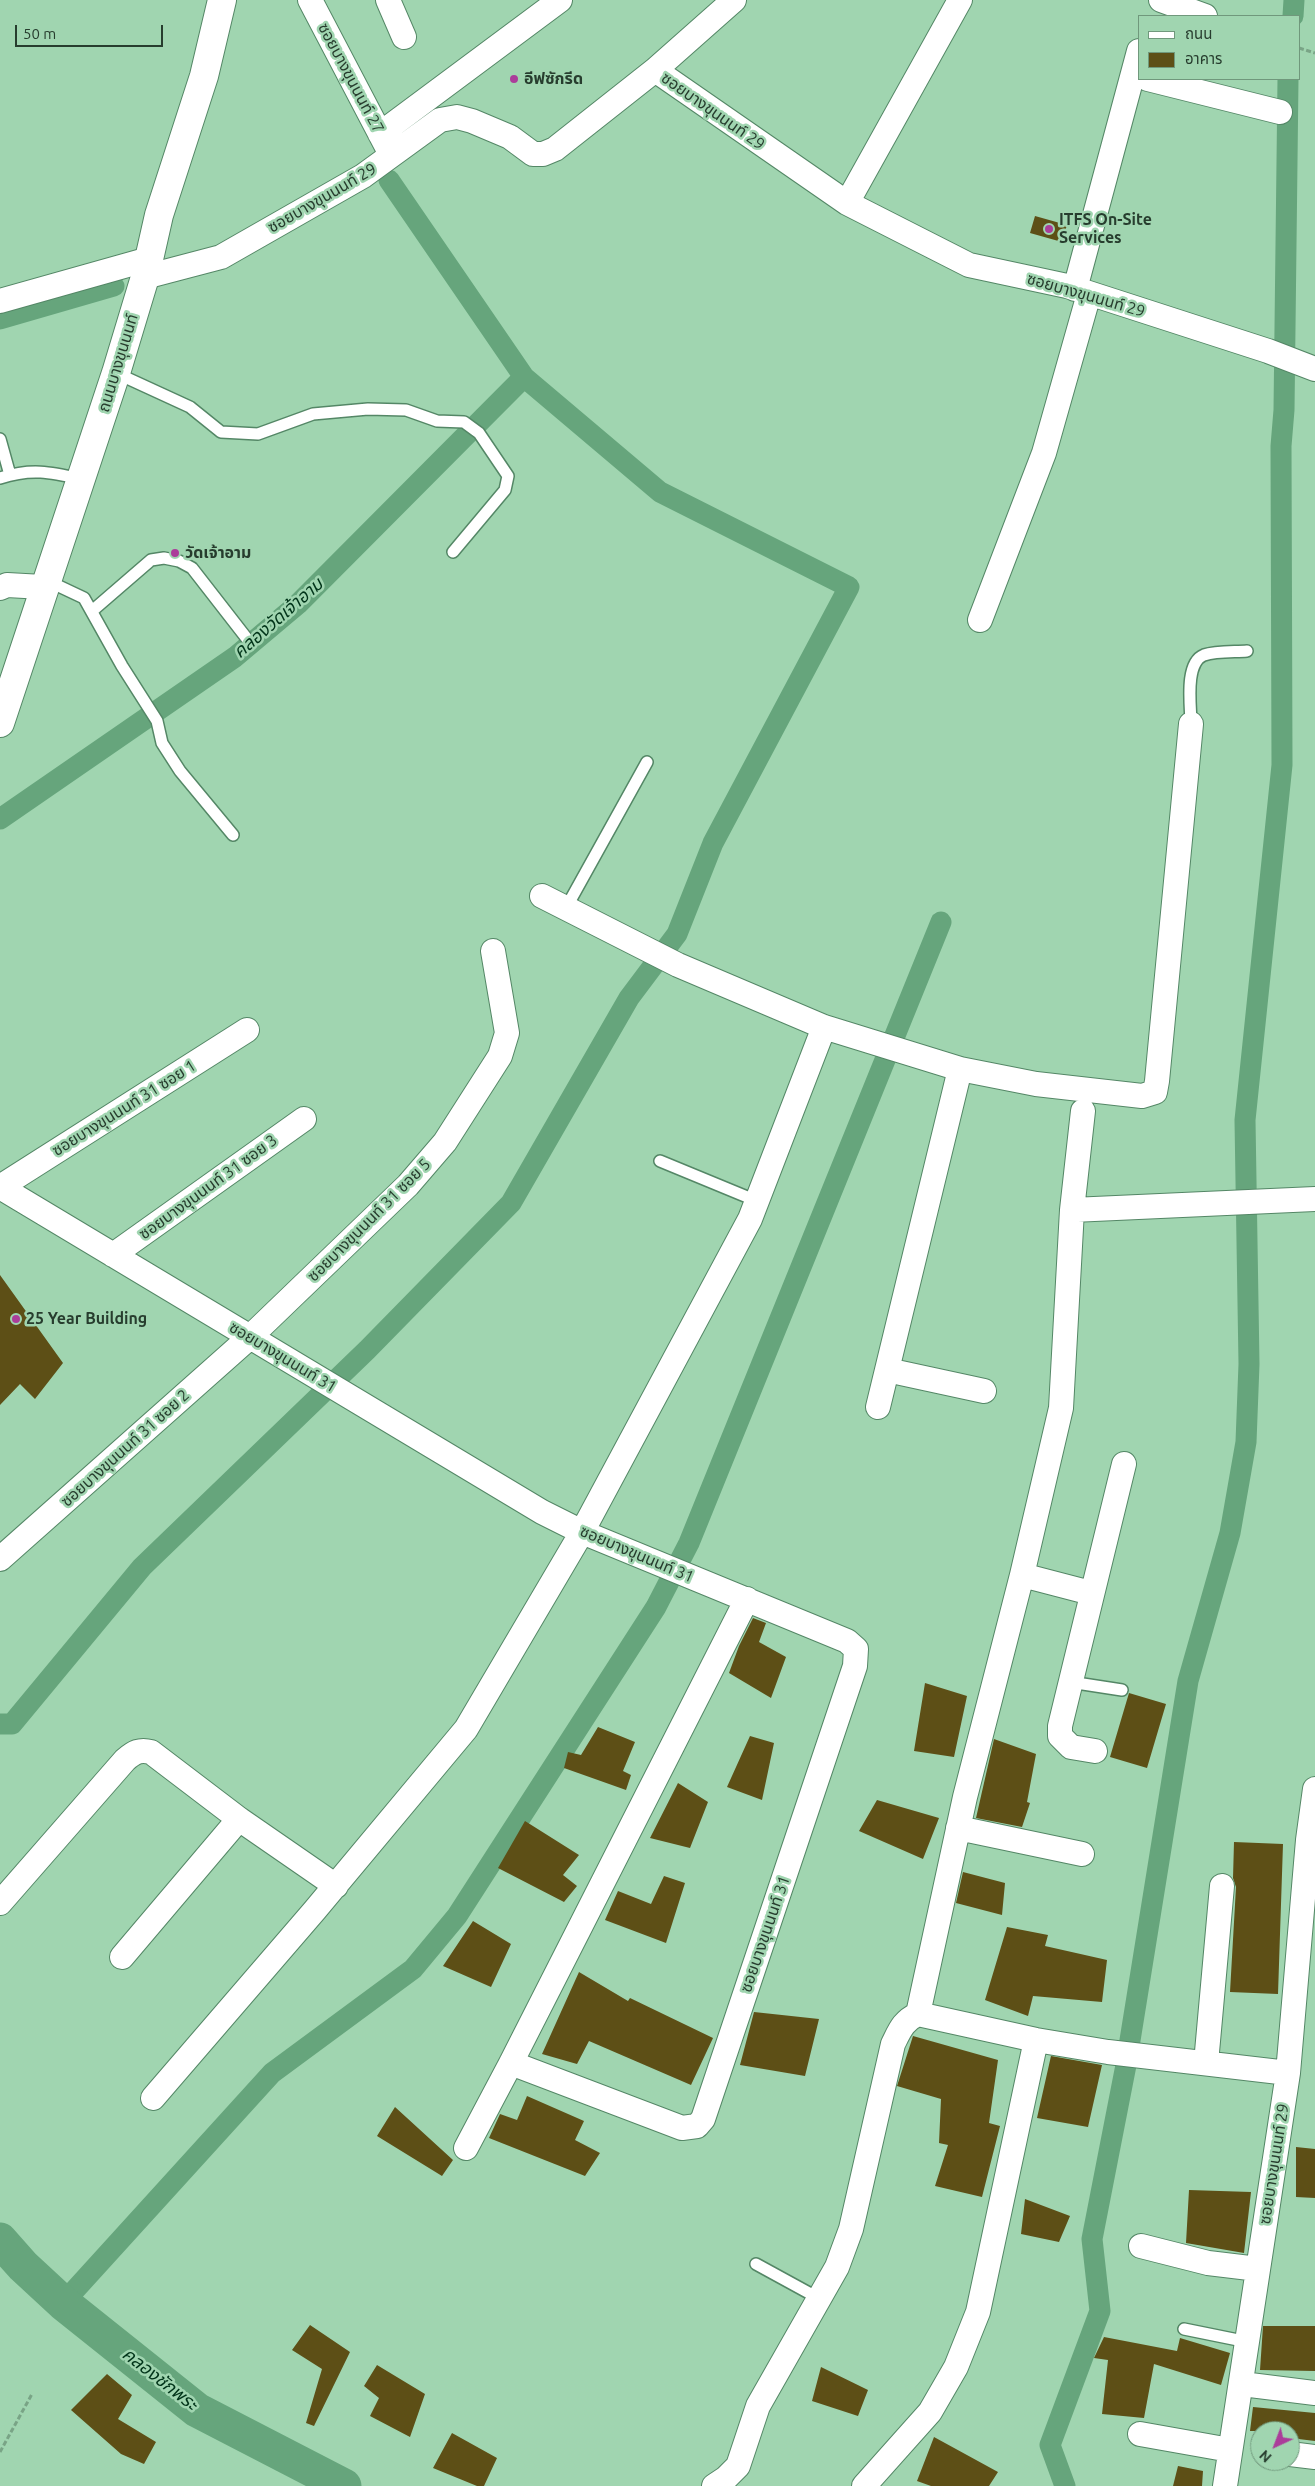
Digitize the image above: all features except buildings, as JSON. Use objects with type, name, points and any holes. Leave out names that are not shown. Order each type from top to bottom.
[{"type":"street","name":"ถนนบางขุนนนท์","points":[[0,723],[116,373],[147,268],[158,215],[204,76],[222,0]]},
{"type":"street","name":"ซอยบางขุนนนท์ 27","points":[[310,0],[380,134],[388,160]]},
{"type":"street","points":[[388,0],[404,36]]},
{"type":"street","points":[[380,134],[560,0]]},
{"type":"street","points":[[655,70],[734,0]]},
{"type":"street","points":[[847,203],[960,0]]},
{"type":"street","points":[[1150,15],[1156,0]]},
{"type":"street","points":[[1161,0],[1201,15]]},
{"type":"street","name":"ซอยบางขุนนนท์ 29","points":[[0,301],[147,268],[222,257],[363,176],[388,160],[440,120],[457,117],[510,137],[533,154],[542,154],[556,149],[655,70],[847,203],[969,265],[1082,292],[1268,351],[1315,369]]},
{"type":"street","points":[[980,620],[1044,453],[1082,292],[1138,80]]},
{"type":"street","points":[[1155,80],[1280,112]]},
{"type":"street","points":[[0,588],[7,585],[45,584]]},
{"type":"street","points":[[542,896],[678,965],[824,1026],[960,1069],[1036,1084],[1142,1096],[1155,1092],[1191,724]]},
{"type":"street","name":"ซอยบางขุนนนท์ 31 ซอย 5","points":[[250,1337],[408,1185],[445,1142],[477,1094],[500,1056],[506,1033],[493,951]]},
{"type":"street","points":[[153,2098],[336,1886],[466,1729],[582,1532],[750,1219],[824,1026]]},
{"type":"street","name":"ซอยบางขุนนนท์ 31 ซอย 1","points":[[0,1187],[247,1030]]},
{"type":"street","points":[[878,1407],[960,1069]]},
{"type":"street","points":[[918,2014],[958,1828],[1022,1575],[1061,1408],[1072,1210],[1083,1111]]},
{"type":"street","name":"ซอยบางขุนนนท์ 31 ซอย 3","points":[[113,1255],[304,1119]]},
{"type":"street","name":"ซอยบางขุนนนท์ 31","points":[[0,1187],[542,1512],[582,1532],[848,1641],[856,1649],[857,1655],[703,2119],[697,2126],[682,2128],[512,2063]]},
{"type":"street","points":[[1072,1210],[1315,1199]]},
{"type":"street","name":"ซอยบางขุนนนท์ 31 ซอย 2","points":[[0,1559],[250,1337]]},
{"type":"street","points":[[887,1370],[984,1391]]},
{"type":"street","points":[[1095,1751],[1071,1748],[1060,1736],[1060,1726],[1091,1592],[1124,1464]]},
{"type":"street","points":[[1022,1575],[1091,1592]]},
{"type":"street","points":[[466,2148],[512,2063],[747,1599]]},
{"type":"street","points":[[0,1903],[125,1760],[134,1752],[143,1750],[151,1752],[239,1819],[336,1886]]},
{"type":"street","name":"ซอยบางขุนนนท์ 29","points":[[1225,2486],[1288,2073],[1315,1790]]},
{"type":"street","points":[[122,1957],[239,1819]]},
{"type":"street","points":[[958,1828],[1082,1854]]},
{"type":"street","points":[[1206,2063],[1222,1886]]},
{"type":"street","points":[[714,2486],[726,2478],[738,2466],[758,2406],[837,2267],[852,2228],[893,2044],[902,2025],[907,2020],[918,2014],[1036,2040],[1108,2052],[1288,2073]]},
{"type":"street","points":[[864,2486],[930,2412],[956,2367],[978,2312],[1036,2040]]},
{"type":"street","points":[[1141,2246],[1208,2262],[1258,2269]]},
{"type":"street","points":[[1242,2384],[1315,2393]]},
{"type":"street","points":[[1140,2434],[1230,2450]]},
{"type":"street","points":[[1300,2455],[1315,2457]]},
{"type":"lane","points":[[116,373],[190,407],[221,432],[258,434],[313,414],[368,409],[406,410],[437,422],[464,422],[479,433],[508,476],[505,490],[453,552]]},
{"type":"lane","points":[[0,439],[5,476],[20,472],[45,471],[82,479]]},
{"type":"lane","points":[[92,611],[151,560],[164,558],[179,561],[192,568],[248,640]]},
{"type":"lane","points":[[45,584],[84,598],[122,666],[157,721],[162,743],[180,771],[233,835]]},
{"type":"lane","points":[[1191,724],[1190,675],[1195,663],[1204,655],[1247,651]]},
{"type":"lane","points":[[566,908],[647,762]]},
{"type":"lane","points":[[660,1161],[757,1201]]},
{"type":"lane","points":[[1070,1682],[1122,1690]]},
{"type":"lane","points":[[756,2264],[820,2299]]},
{"type":"lane","points":[[1184,2329],[1248,2342]]},
{"type":"path","points":[[1300,48],[1315,53]]},
{"type":"path","points":[[0,2452],[32,2394]]},
{"type":"waterway","points":[[1293,15],[1294,0]]},
{"type":"waterway","points":[[1065,2486],[1050,2445],[1100,2311],[1092,2239],[1126,2065],[1188,1681],[1230,1533],[1246,1442],[1249,1364],[1245,1120],[1282,765],[1281,446],[1284,410],[1288,80]]},
{"type":"waterway","points":[[0,1724],[12,1724],[142,1567],[367,1350],[511,1203],[629,998],[677,934],[713,843],[849,587],[660,492],[524,377],[389,180]]},
{"type":"waterway","points":[[0,319],[114,286]]},
{"type":"waterway","name":"คลองวัดเจ้าอาม","points":[[0,819],[235,657],[298,604],[524,377]]},
{"type":"waterway","points":[[63,2303],[272,2073],[413,1969],[457,1916],[656,1607],[689,1543],[941,922]]},
{"type":"waterway","name":"คลองชักพระ","points":[[0,2240],[23,2266],[63,2303],[197,2410],[344,2486]]},
{"type":"place","name":"อีฟซักรีด","points":[[514,79]]},
{"type":"place","name":"ITFS On-Site Services","points":[[1049,229]]},
{"type":"place","name":"วัดเจ้าอาม","points":[[175,553]]},
{"type":"place","name":"25 Year Building","points":[[16,1319]]}]
